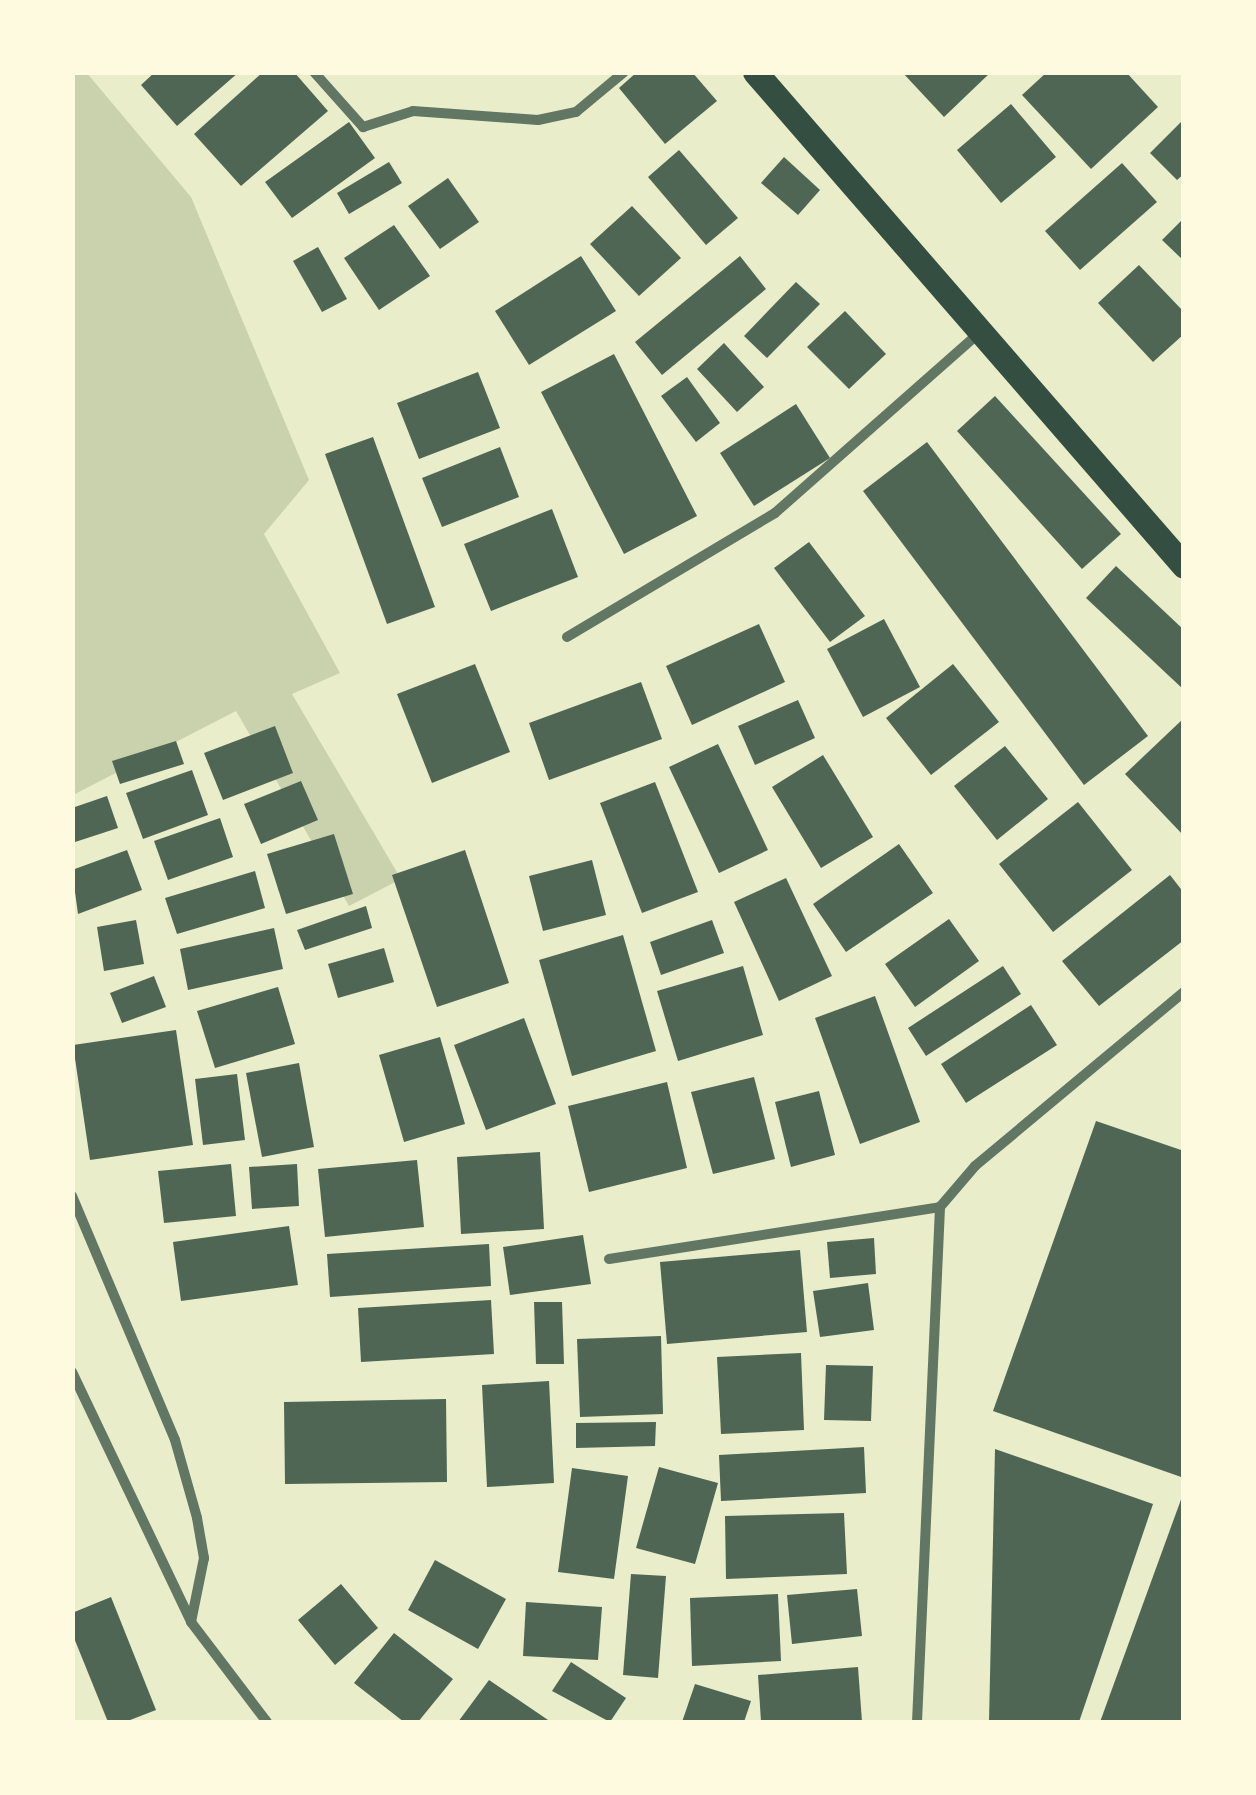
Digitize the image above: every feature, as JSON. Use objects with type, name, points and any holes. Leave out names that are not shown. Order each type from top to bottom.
[{"type":"main road","points":[[754,72],[1184,566]]},
{"type":"street","points":[[314,72],[363,127],[414,111],[538,120],[576,112],[624,72]]},
{"type":"street","points":[[567,637],[774,512],[980,333]]},
{"type":"street","points":[[917,1722],[940,1207],[975,1166],[1184,992]]},
{"type":"street","points":[[72,1196],[175,1440],[197,1518],[204,1558],[191,1622]]},
{"type":"street","points":[[609,1259],[940,1207]]},
{"type":"street","points":[[72,1372],[191,1622],[267,1722]]},
{"type":"green space","points":[[86,72],[191,197],[309,480],[264,534],[340,673],[292,694],[401,879],[349,906],[236,711],[73,795],[72,73]]},
{"type":"building","points":[[155,72],[239,72],[177,126],[141,85]]},
{"type":"building","points":[[263,72],[294,72],[328,111],[241,186],[194,134]]},
{"type":"building","points":[[637,72],[692,72],[717,101],[665,144],[619,88]]},
{"type":"building","points":[[902,72],[991,72],[944,117]]},
{"type":"building","points":[[1047,72],[1126,72],[1158,107],[1091,169],[1022,95]]},
{"type":"building","points":[[1011,104],[1056,157],[1001,203],[957,150]]},
{"type":"building","points":[[1184,119],[1184,174],[1177,180],[1150,153]]},
{"type":"building","points":[[349,122],[375,158],[292,218],[265,182]]},
{"type":"building","points":[[679,150],[738,218],[706,245],[648,177]]},
{"type":"building","points":[[784,157],[820,190],[798,215],[761,183]]},
{"type":"building","points":[[389,162],[402,183],[349,214],[337,193]]},
{"type":"building","points":[[1122,163],[1157,202],[1080,270],[1045,231]]},
{"type":"building","points":[[448,178],[479,222],[440,249],[408,206]]},
{"type":"building","points":[[632,206],[681,258],[639,296],[590,244]]},
{"type":"building","points":[[1184,218],[1184,261],[1162,240]]},
{"type":"building","points":[[394,225],[430,276],[379,310],[344,258]]},
{"type":"building","points":[[318,247],[347,299],[322,312],[293,261]]},
{"type":"building","points":[[581,256],[616,311],[529,365],[495,311]]},
{"type":"building","points":[[740,256],[766,289],[662,375],[635,342]]},
{"type":"building","points":[[1139,265],[1184,312],[1184,334],[1153,362],[1098,303]]},
{"type":"building","points":[[796,282],[820,304],[767,358],[744,336]]},
{"type":"building","points":[[845,311],[886,354],[849,389],[807,347]]},
{"type":"building","points":[[724,343],[764,387],[737,412],[697,369]]},
{"type":"building","points":[[614,354],[697,516],[624,554],[541,392]]},
{"type":"building","points":[[478,372],[500,428],[419,459],[397,403]]},
{"type":"building","points":[[687,377],[720,423],[696,442],[661,396]]},
{"type":"building","points":[[995,396],[1121,534],[1082,569],[957,431]]},
{"type":"building","points":[[796,404],[830,458],[754,506],[720,453]]},
{"type":"building","points":[[373,437],[435,607],[387,624],[325,454]]},
{"type":"building","points":[[927,442],[1148,736],[1084,785],[863,491]]},
{"type":"building","points":[[500,447],[519,497],[442,527],[422,478]]},
{"type":"building","points":[[552,509],[578,577],[491,611],[464,544]]},
{"type":"building","points":[[809,542],[865,616],[830,642],[774,568]]},
{"type":"building","points":[[1116,566],[1184,630],[1184,690],[1086,598]]},
{"type":"building","points":[[884,619],[920,687],[863,717],[827,649]]},
{"type":"building","points":[[759,624],[785,682],[692,725],[666,666]]},
{"type":"building","points":[[475,664],[510,752],[432,783],[397,694]]},
{"type":"building","points":[[953,664],[999,722],[931,775],[886,718]]},
{"type":"building","points":[[641,682],[662,739],[549,780],[529,723]]},
{"type":"building","points":[[798,700],[815,738],[755,765],[738,726]]},
{"type":"building","points":[[1184,718],[1184,836],[1125,774]]},
{"type":"building","points":[[275,726],[293,773],[223,800],[204,753]]},
{"type":"building","points":[[176,741],[184,764],[120,784],[112,761]]},
{"type":"building","points":[[718,744],[768,850],[719,873],[669,767]]},
{"type":"building","points":[[1005,746],[1048,799],[997,840],[954,786]]},
{"type":"building","points":[[823,755],[873,837],[821,868],[772,787]]},
{"type":"building","points":[[192,770],[208,815],[143,839],[126,793]]},
{"type":"building","points":[[301,781],[318,820],[261,844],[244,804]]},
{"type":"building","points":[[655,782],[698,892],[642,913],[600,803]]},
{"type":"building","points":[[107,796],[118,828],[72,843],[72,808]]},
{"type":"building","points":[[1078,802],[1132,870],[1053,932],[999,864]]},
{"type":"building","points":[[220,818],[233,857],[168,880],[154,841]]},
{"type":"building","points":[[334,834],[353,894],[286,914],[267,854]]},
{"type":"building","points":[[899,844],[933,893],[846,952],[813,904]]},
{"type":"building","points":[[127,850],[142,890],[78,914],[72,870]]},
{"type":"building","points":[[465,850],[509,983],[437,1007],[392,875]]},
{"type":"building","points":[[592,860],[606,915],[543,931],[529,876]]},
{"type":"building","points":[[255,871],[265,908],[177,934],[165,898]]},
{"type":"building","points":[[1170,875],[1184,893],[1184,940],[1099,1006],[1062,961]]},
{"type":"building","points":[[786,878],[832,976],[779,1001],[734,902]]},
{"type":"building","points":[[366,906],[372,928],[305,950],[297,930]]},
{"type":"building","points":[[949,919],[979,961],[915,1007],[885,964]]},
{"type":"building","points":[[136,920],[144,964],[104,971],[97,927]]},
{"type":"building","points":[[712,920],[724,953],[661,975],[650,942]]},
{"type":"building","points":[[274,928],[283,969],[188,990],[180,949]]},
{"type":"building","points":[[623,935],[656,1051],[572,1076],[539,960]]},
{"type":"building","points":[[384,948],[394,982],[338,998],[328,964]]},
{"type":"building","points":[[743,966],[763,1035],[678,1061],[657,991]]},
{"type":"building","points":[[1003,966],[1021,994],[926,1056],[908,1028]]},
{"type":"building","points":[[154,976],[166,1007],[122,1023],[110,993]]},
{"type":"building","points":[[278,987],[295,1044],[215,1068],[197,1011]]},
{"type":"building","points":[[875,996],[920,1122],[860,1144],[815,1018]]},
{"type":"building","points":[[1031,1005],[1057,1045],[966,1103],[941,1064]]},
{"type":"building","points":[[524,1018],[556,1104],[486,1130],[454,1045]]},
{"type":"building","points":[[176,1030],[193,1145],[90,1160],[73,1045]]},
{"type":"building","points":[[440,1037],[465,1124],[404,1142],[379,1055]]},
{"type":"building","points":[[299,1063],[314,1147],[262,1157],[246,1073]]},
{"type":"building","points":[[237,1074],[245,1140],[203,1145],[195,1079]]},
{"type":"building","points":[[754,1077],[775,1159],[713,1174],[691,1092]]},
{"type":"building","points":[[667,1082],[687,1168],[589,1192],[568,1106]]},
{"type":"building","points":[[819,1091],[835,1155],[791,1167],[775,1102]]},
{"type":"building","points":[[1096,1121],[1184,1151],[1184,1478],[993,1411]]},
{"type":"building","points":[[540,1152],[544,1229],[461,1234],[457,1157]]},
{"type":"building","points":[[417,1160],[424,1227],[325,1237],[318,1169]]},
{"type":"building","points":[[231,1164],[236,1216],[164,1223],[158,1171]]},
{"type":"building","points":[[297,1164],[299,1206],[252,1209],[249,1167]]},
{"type":"building","points":[[289,1226],[298,1285],[181,1301],[173,1242]]},
{"type":"building","points":[[583,1235],[591,1284],[510,1295],[503,1247]]},
{"type":"building","points":[[874,1238],[876,1274],[830,1278],[827,1242]]},
{"type":"building","points":[[489,1244],[491,1286],[330,1297],[327,1254]]},
{"type":"building","points":[[800,1250],[807,1332],[667,1344],[660,1262]]},
{"type":"building","points":[[868,1283],[874,1330],[820,1337],[813,1291]]},
{"type":"building","points":[[491,1300],[494,1354],[361,1362],[358,1308]]},
{"type":"building","points":[[534,1302],[562,1302],[564,1364],[536,1364]]},
{"type":"building","points":[[661,1336],[663,1414],[580,1417],[577,1339]]},
{"type":"building","points":[[801,1353],[804,1430],[721,1434],[717,1357]]},
{"type":"building","points":[[826,1365],[873,1366],[871,1421],[824,1420]]},
{"type":"building","points":[[549,1381],[554,1483],[487,1487],[482,1385]]},
{"type":"building","points":[[446,1399],[447,1482],[285,1484],[284,1402]]},
{"type":"building","points":[[656,1422],[655,1446],[576,1448],[576,1423]]},
{"type":"building","points":[[864,1447],[866,1493],[721,1501],[719,1455]]},
{"type":"building","points":[[995,1449],[1153,1504],[1079,1722],[989,1722]]},
{"type":"building","points":[[659,1467],[718,1483],[695,1564],[636,1548]]},
{"type":"building","points":[[572,1468],[628,1476],[614,1579],[558,1572]]},
{"type":"building","points":[[1183,1494],[1184,1722],[1100,1722]]},
{"type":"building","points":[[844,1513],[847,1574],[726,1579],[725,1516]]},
{"type":"building","points":[[435,1560],[506,1599],[478,1649],[408,1610]]},
{"type":"building","points":[[631,1574],[666,1576],[658,1678],[623,1675]]},
{"type":"building","points":[[341,1584],[378,1628],[335,1665],[298,1620]]},
{"type":"building","points":[[857,1589],[862,1636],[792,1644],[787,1595]]},
{"type":"building","points":[[778,1594],[781,1661],[692,1666],[690,1598]]},
{"type":"building","points":[[111,1597],[156,1710],[125,1722],[108,1722],[72,1633],[72,1613]]},
{"type":"building","points":[[526,1602],[602,1607],[598,1660],[523,1656]]},
{"type":"building","points":[[394,1633],[453,1679],[418,1722],[404,1722],[354,1683]]},
{"type":"building","points":[[571,1662],[626,1698],[610,1722],[552,1691]]},
{"type":"building","points":[[858,1667],[862,1722],[761,1722],[758,1675]]},
{"type":"building","points":[[489,1680],[551,1722],[458,1722]]},
{"type":"building","points":[[695,1684],[751,1701],[744,1722],[682,1722]]}]
